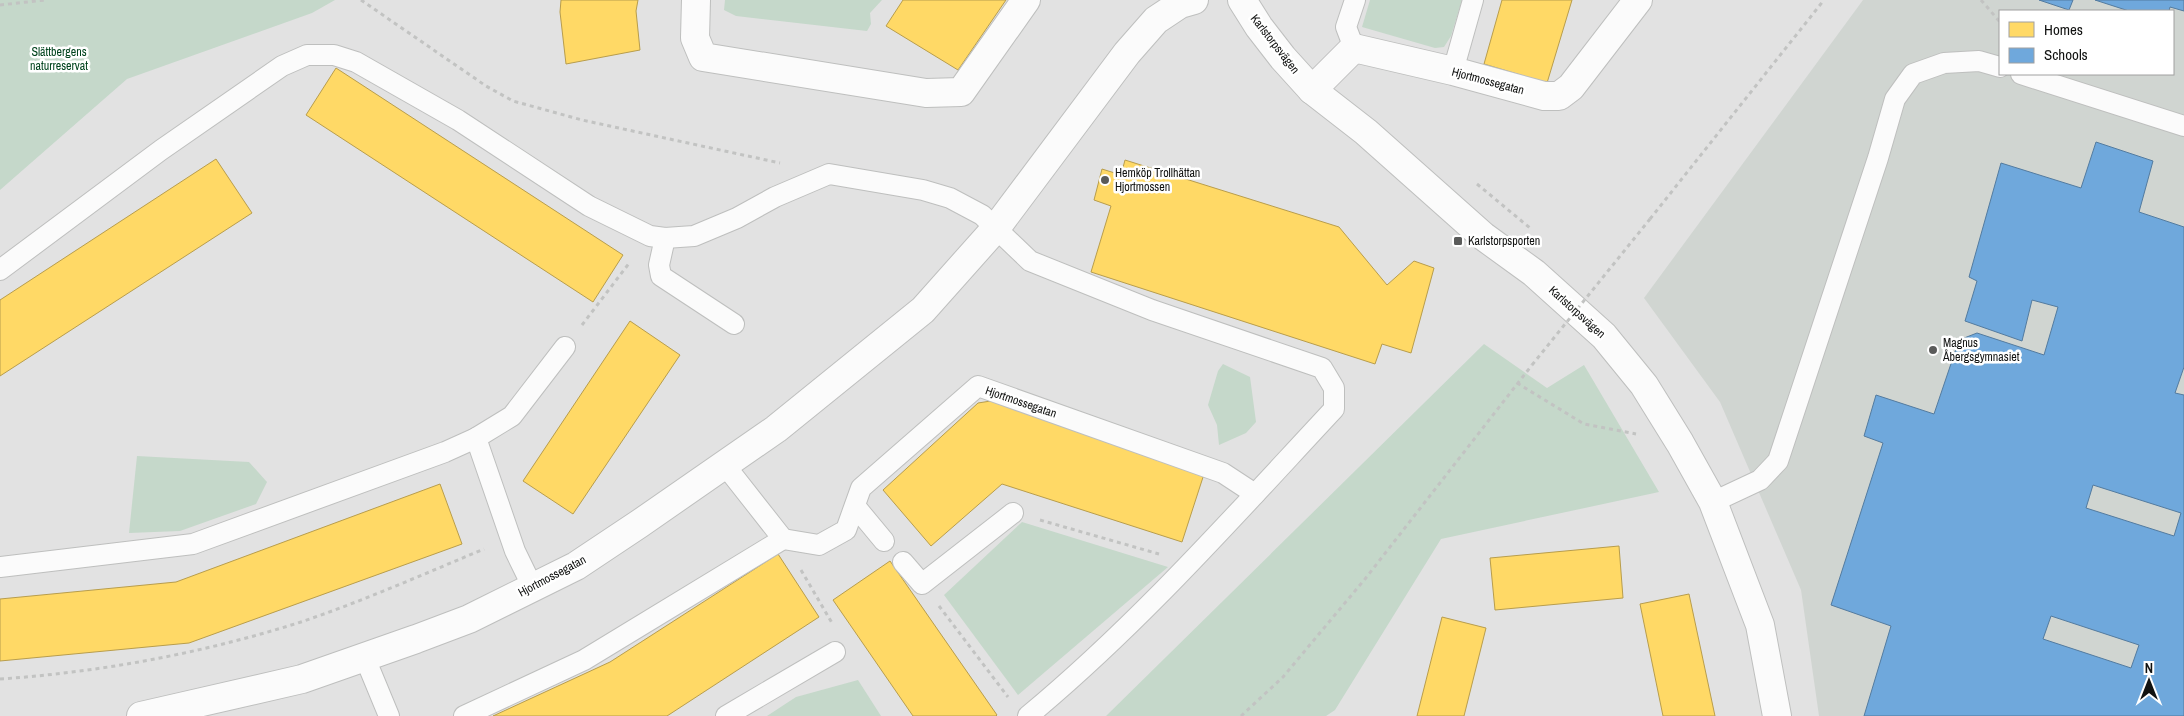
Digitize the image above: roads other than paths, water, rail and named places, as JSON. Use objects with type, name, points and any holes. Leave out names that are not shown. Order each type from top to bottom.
[{"type":"street","points":[[696,0],[695,38],[703,57],[926,93],[961,92],[1026,0]]},
{"type":"street","name":"Hjortmossegatan","points":[[141,716],[302,679],[365,658],[469,618],[576,566],[776,429],[923,310],[996,228],[1127,53],[1156,20],[1180,4],[1194,0]]},
{"type":"street","name":"Karlstorpsvägen","points":[[1242,0],[1265,35],[1312,90],[1366,132],[1483,236],[1534,273],[1604,336],[1644,385],[1680,443],[1713,502],[1760,625],[1777,716]]},
{"type":"street","name":"Hjortmossegatan","points":[[1354,48],[1454,71],[1544,96],[1559,96],[1571,87],[1638,0]]},
{"type":"street","points":[[1312,90],[1354,48]]},
{"type":"lane","points":[[1354,48],[1346,27],[1355,0]]},
{"type":"lane","points":[[1454,71],[1473,0]]},
{"type":"lane","points":[[0,270],[161,150],[282,66],[307,55],[334,55],[356,62],[458,120],[590,206],[658,237],[694,236],[737,218],[775,196],[829,174],[923,190],[950,198],[982,215],[1030,261],[1152,310],[1322,368],[1334,388],[1334,409],[1190,562],[1068,683],[1028,716]]},
{"type":"lane","points":[[1713,502],[1760,480],[1778,461],[1876,166],[1895,99],[1913,74],[1944,63],[1979,60],[1999,67]]},
{"type":"lane","points":[[2024,75],[2184,126]]},
{"type":"lane","points":[[658,237],[661,276],[734,324]]},
{"type":"lane","points":[[0,567],[193,544],[445,452],[476,438],[512,416],[565,347]]},
{"type":"lane","name":"Hjortmossegatan","points":[[783,539],[819,545],[846,530],[861,488],[978,386],[1223,473],[1255,494]]},
{"type":"lane","points":[[476,438],[515,551],[533,588]]},
{"type":"lane","points":[[464,716],[584,660],[783,539],[724,464]]},
{"type":"lane","points":[[854,506],[884,542]]},
{"type":"lane","points":[[903,562],[922,584],[1013,513]]},
{"type":"lane","points":[[726,716],[835,652]]},
{"type":"lane","points":[[365,658],[389,716]]},
{"type":"place","name":"Hemköp Trollhättan Hjortmossen","points":[[1105,180]]},
{"type":"place","name":"Karlstorpsporten","points":[[1458,241]]},
{"type":"place","name":"Magnus Åbergsgymnasiet","points":[[1933,350]]},
{"type":"park label","name":"Slättbergens naturreservat","points":[[59,59]]}]
